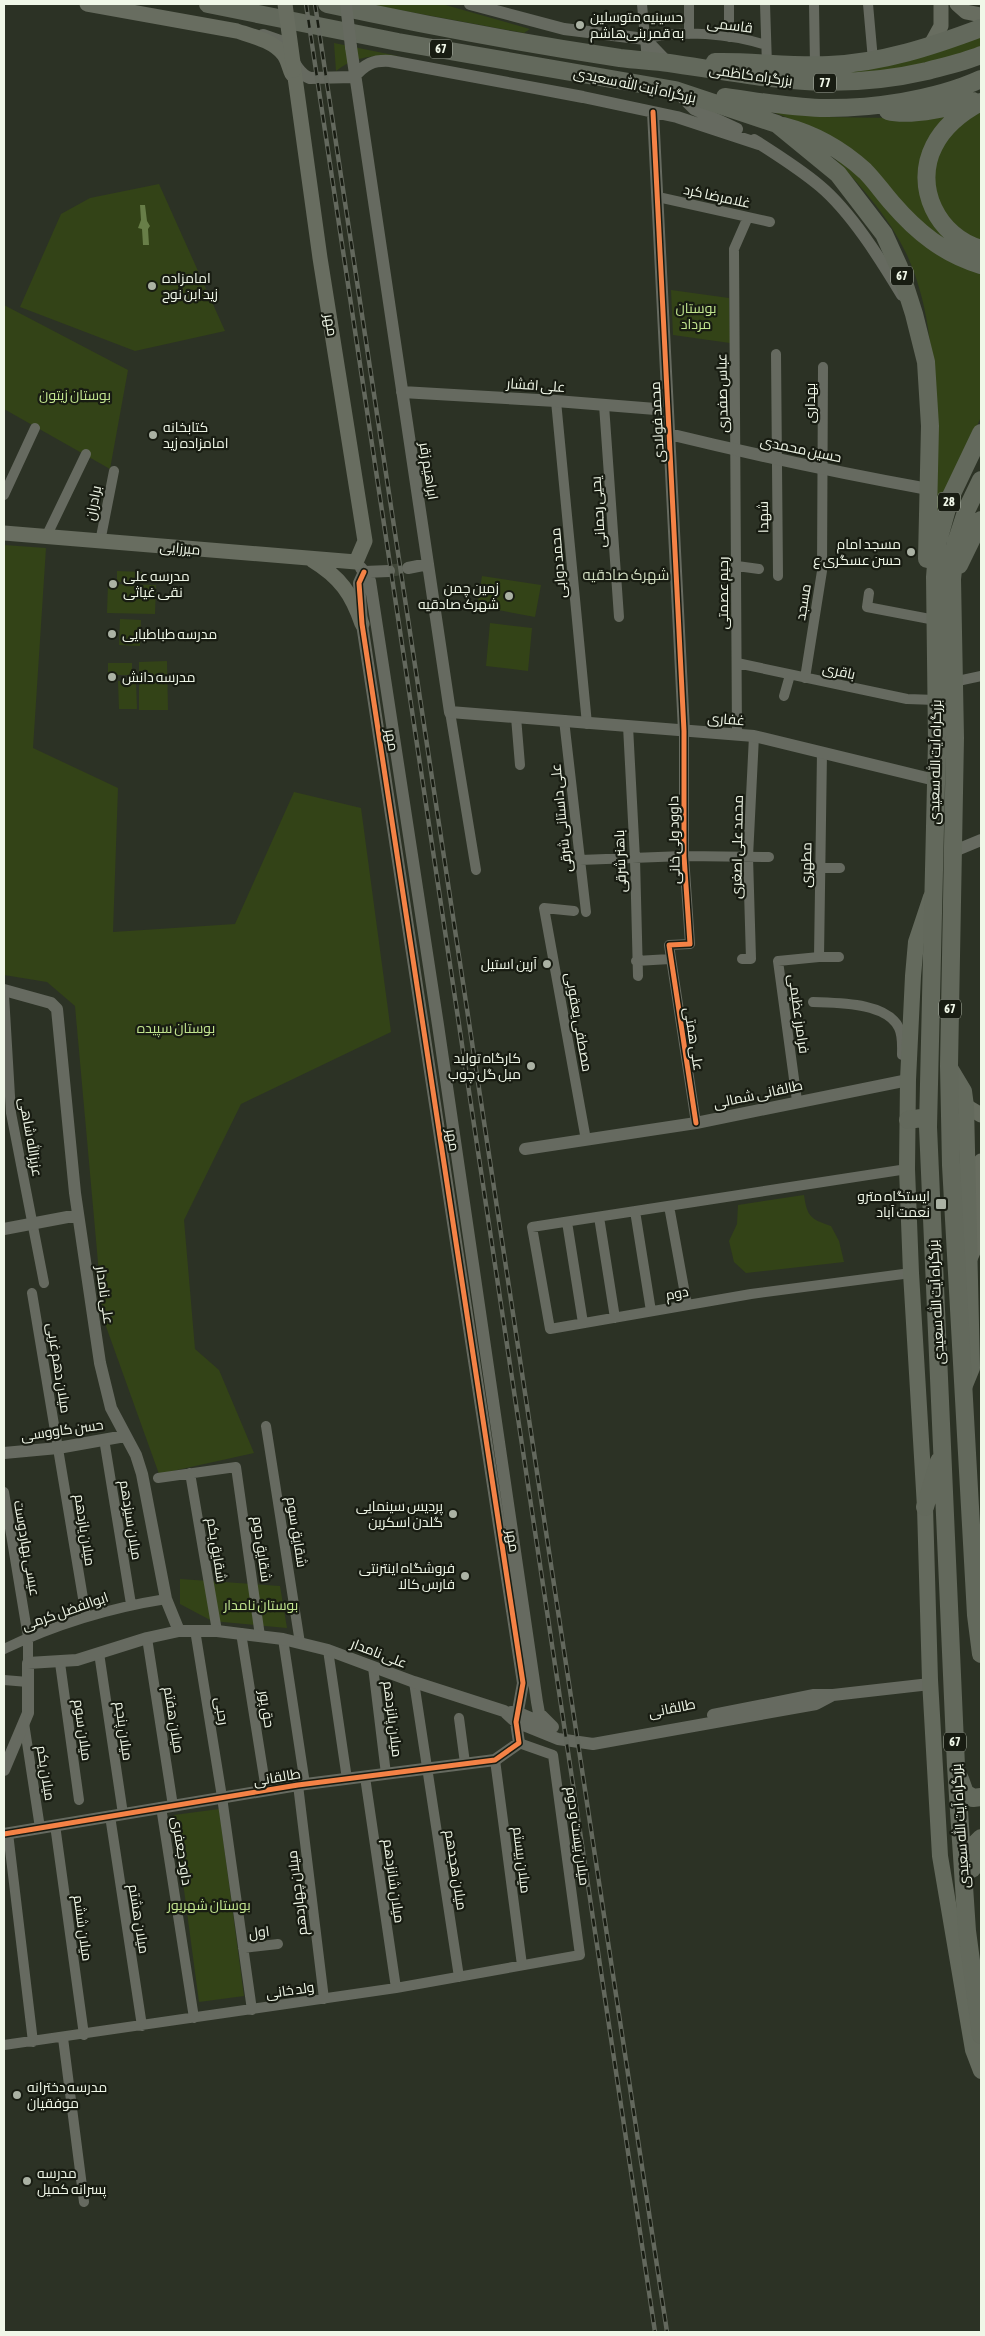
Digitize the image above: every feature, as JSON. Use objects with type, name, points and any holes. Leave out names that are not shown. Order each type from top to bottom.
[{"type":"highway","name":"بزرگراه آیت الله سعیدی","points":[[208,4],[398,42],[675,90],[777,124],[838,174],[884,234],[899,267],[914,314],[926,362],[930,426],[927,564],[944,578],[953,682],[954,738],[949,1066],[951,1165],[973,1573],[981,1654]]},
{"type":"highway","name":"بزرگراه آیت الله سعیدی","points":[[327,4],[407,21],[622,58],[668,63]]},
{"type":"highway","points":[[668,63],[731,62],[767,65],[815,65],[873,60],[930,46],[981,28]]},
{"type":"highway","name":"بزرگراه کاظمی","points":[[668,63],[751,77],[832,83],[870,82],[900,77],[966,62],[981,55]]},
{"type":"highway","name":"بزرگراه کاظمی","points":[[675,90],[820,108],[871,107],[940,92],[981,79]]},
{"type":"highway","points":[[871,107],[895,113],[957,106],[981,101]]},
{"type":"highway","points":[[981,101],[963,112],[942,132],[928,161],[926,176],[930,201],[939,221],[953,236],[981,249]]},
{"type":"highway","points":[[777,124],[806,132],[828,143],[865,172],[898,210],[936,246],[981,265]]},
{"type":"highway","name":"28","points":[[944,578],[938,541],[950,498],[981,433]]},
{"type":"highway","name":"28","points":[[944,578],[967,509],[981,480]]},
{"type":"highway","points":[[944,578],[981,520]]},
{"type":"highway","name":"بزرگراه آیت الله سعیدی","points":[[944,578],[935,620],[935,780],[928,1117],[956,1766],[967,1931],[981,2035]]},
{"type":"highway","points":[[908,1120],[928,1117]]},
{"type":"highway","points":[[925,1507],[943,1449]]},
{"type":"highway","points":[[956,1766],[965,1793],[973,1798],[981,1797]]},
{"type":"highway","points":[[967,1931],[974,1845],[981,1838]]},
{"type":"main road","points":[[87,4],[236,31],[254,37],[271,44],[284,55],[297,86]]},
{"type":"main road","points":[[285,4],[297,86]]},
{"type":"main road","points":[[930,46],[941,26],[942,4]]},
{"type":"main road","points":[[957,4],[966,12],[981,15]]},
{"type":"main road","name":"مهر","points":[[297,86],[320,258],[365,541],[360,567]]},
{"type":"main road","name":"میرزایی","points":[[4,533],[309,558],[360,567]]},
{"type":"main road","points":[[309,558],[332,573],[346,590],[354,600],[362,624]]},
{"type":"main road","points":[[932,893],[916,942],[908,1080],[907,1169],[911,1273],[925,1507],[930,1684],[940,1856],[973,2050],[981,2071]]},
{"type":"main road","points":[[949,1066],[964,1091],[966,1106],[972,1368],[962,1391]]},
{"type":"main road","points":[[966,1106],[981,1115]]},
{"type":"main road","points":[[969,1262],[979,1238],[978,1177],[981,1161]]},
{"type":"main road","points":[[973,1573],[981,1599]]},
{"type":"street","name":"ابراهیم زقر","points":[[346,4],[354,77],[450,712],[476,870]]},
{"type":"street","points":[[470,4],[498,13],[564,29],[645,39],[668,63]]},
{"type":"street","points":[[642,4],[647,61]]},
{"type":"street","name":"قاسمی","points":[[689,4],[689,34]]},
{"type":"street","points":[[729,4],[730,37]]},
{"type":"street","points":[[765,4],[767,65]]},
{"type":"street","points":[[814,4],[815,65]]},
{"type":"street","points":[[868,4],[873,60]]},
{"type":"street","name":"قاسمی","points":[[645,39],[664,34],[689,34],[730,37],[751,40],[766,45]]},
{"type":"street","points":[[254,37],[262,35],[283,42],[298,70],[304,76],[310,78],[354,77],[363,67],[372,62],[390,61],[653,112],[714,128],[759,144]]},
{"type":"street","points":[[675,90],[694,109],[727,124],[820,186],[840,207],[865,239],[914,314]]},
{"type":"street","name":"محمد فولادی","points":[[653,112],[684,731]]},
{"type":"street","name":"غلامرضا کرد","points":[[658,197],[770,222]]},
{"type":"street","name":"عباس صفدری","points":[[737,451],[734,249],[748,217]]},
{"type":"street","name":"شهدا","points":[[776,354],[778,576]]},
{"type":"street","name":"بهداری","points":[[824,367],[824,470]]},
{"type":"street","name":"علی افشار","points":[[402,392],[668,410]]},
{"type":"street","name":"محمد دوابی","points":[[556,401],[587,724]]},
{"type":"street","name":"یحیی رحمانی","points":[[604,405],[619,617]]},
{"type":"street","points":[[4,495],[8,474],[35,428]]},
{"type":"street","name":"حسین محمدی","points":[[669,434],[737,451],[776,457],[824,470],[928,489]]},
{"type":"street","name":"رحیم عصمتی","points":[[737,451],[737,734]]},
{"type":"street","points":[[46,537],[86,454]]},
{"type":"street","name":"مسجد","points":[[805,678],[822,571],[824,470]]},
{"type":"street","name":"برادران","points":[[100,542],[114,471]]},
{"type":"street","points":[[408,568],[428,564]]},
{"type":"street","points":[[737,566],[759,568]]},
{"type":"street","points":[[360,567],[389,571]]},
{"type":"street","name":"مهر","points":[[360,567],[359,583],[362,624],[466,1263]]},
{"type":"street","name":"مهر","points":[[360,567],[370,581],[466,1263],[506,1528],[539,1713],[556,1733]]},
{"type":"street","points":[[869,593],[867,607],[935,620]]},
{"type":"street","name":"باقری","points":[[737,663],[907,699],[936,700]]},
{"type":"street","points":[[784,696],[790,675]]},
{"type":"street","points":[[953,682],[981,676]]},
{"type":"street","name":"غفاری","points":[[450,712],[754,736],[935,780]]},
{"type":"street","points":[[516,717],[520,765]]},
{"type":"street","name":"علی داستانی شرقی","points":[[564,720],[586,912]]},
{"type":"street","name":"باهنر شرقی","points":[[628,726],[635,859],[636,961],[638,976]]},
{"type":"street","name":"داوود ولی خانی","points":[[670,959],[669,944],[690,944],[684,856],[684,731]]},
{"type":"street","name":"محمد علی اصغری","points":[[746,959],[748,858],[754,736]]},
{"type":"street","name":"مطهری","points":[[819,957],[822,752]]},
{"type":"street","points":[[952,852],[981,840]]},
{"type":"street","points":[[580,860],[684,856],[769,857]]},
{"type":"street","points":[[820,868],[840,868]]},
{"type":"street","name":"مصطفی یعقوبی","points":[[574,911],[544,908],[586,1140]]},
{"type":"street","points":[[819,957],[839,957]]},
{"type":"street","name":"فرامرز عظیمی","points":[[798,1101],[778,961],[819,957]]},
{"type":"street","points":[[636,961],[670,959]]},
{"type":"street","name":"علی همتی","points":[[670,959],[696,1122]]},
{"type":"street","name":"علی نامدار","points":[[4,990],[51,1003],[57,1009],[78,1215],[104,1386],[111,1408],[136,1455],[142,1474],[166,1599],[179,1631]]},
{"type":"street","name":"عزیزالله شاهی","points":[[4,995],[11,1113],[44,1283]]},
{"type":"street","points":[[813,1002],[861,1005],[878,1010],[891,1017],[899,1028],[902,1058],[908,1080]]},
{"type":"street","name":"طالقانی شمالی","points":[[525,1149],[696,1122],[908,1080]]},
{"type":"street","points":[[584,1323],[567,1222],[907,1169]]},
{"type":"street","points":[[669,1206],[686,1305]]},
{"type":"street","points":[[635,1212],[651,1311]]},
{"type":"street","points":[[4,1229],[78,1215]]},
{"type":"street","points":[[598,1217],[615,1318]]},
{"type":"street","name":"دوم","points":[[567,1222],[532,1228],[550,1329],[751,1294],[911,1273]]},
{"type":"street","name":"میلان دهم غربی","points":[[32,1293],[58,1448]]},
{"type":"street","name":"شقایق سوم","points":[[266,1426],[300,1643]]},
{"type":"street","name":"حسن کاووسی","points":[[4,1453],[58,1448],[125,1436]]},
{"type":"street","name":"میلان سیزدهم","points":[[104,1439],[131,1604]]},
{"type":"street","name":"میلان یازدهم","points":[[58,1448],[86,1616]]},
{"type":"street","name":"شقایق دوم","points":[[190,1473],[236,1466],[260,1636]]},
{"type":"street","points":[[158,1478],[190,1473]]},
{"type":"street","name":"شقایق یکم","points":[[190,1473],[216,1631]]},
{"type":"street","name":"عیسی بهاردوست","points":[[4,1492],[28,1637],[28,1663]]},
{"type":"street","name":"مهر","points":[[506,1528],[523,1683],[519,1713]]},
{"type":"street","name":"ابوالفضل کرمی","points":[[4,1649],[28,1637],[86,1616],[131,1604],[166,1599]]},
{"type":"street","name":"علی نامدار","points":[[28,1663],[60,1663],[76,1660],[147,1638],[179,1631],[195,1630],[242,1633],[283,1639],[328,1650],[414,1682],[504,1711]]},
{"type":"street","name":"رحبی","points":[[195,1630],[222,1797],[252,2010]]},
{"type":"street","name":"حق پور","points":[[242,1633],[266,1790]]},
{"type":"street","name":"میلان هفتم","points":[[147,1638],[167,1806]]},
{"type":"street","points":[[283,1639],[302,1784]]},
{"type":"street","points":[[328,1650],[347,1780]]},
{"type":"street","name":"میلان پنجم","points":[[99,1652],[123,1814]]},
{"type":"street","points":[[5,1763],[28,1713],[28,1663]]},
{"type":"street","name":"میلان سوم","points":[[60,1663],[79,1800]]},
{"type":"street","name":"میلان پانزدهم","points":[[373,1667],[386,1774]]},
{"type":"street","points":[[4,1680],[28,1682]]},
{"type":"street","name":"میلان هجدهم","points":[[414,1682],[425,1768],[459,1977]]},
{"type":"street","name":"طالقانی","points":[[556,1733],[560,1731],[592,1736],[619,1733],[814,1695],[833,1695],[930,1684]]},
{"type":"street","name":"طالقانی","points":[[504,1711],[519,1713],[556,1733],[594,1744],[816,1704],[833,1695]]},
{"type":"street","points":[[519,1743],[519,1713],[524,1709],[529,1711],[535,1707],[537,1702]]},
{"type":"street","points":[[459,1718],[465,1763]]},
{"type":"street","name":"میلان یکم","points":[[24,1723],[40,1828]]},
{"type":"street","name":"طالقانی","points":[[6,1833],[302,1784],[347,1780],[495,1760],[519,1743]]},
{"type":"street","name":"میلان بیست و دوم","points":[[519,1743],[553,1756],[580,1955]]},
{"type":"street","name":"میلان بیستم","points":[[495,1760],[522,1965]]},
{"type":"street","name":"میلان شانزدهم","points":[[365,1777],[396,1988]]},
{"type":"street","name":"میلان چهاردهم","points":[[302,1784],[324,1999]]},
{"type":"street","name":"داود جعفری","points":[[167,1806],[194,2018]]},
{"type":"street","name":"میلان هشتم","points":[[110,1816],[142,2026]]},
{"type":"street","name":"میلان ششم","points":[[55,1825],[84,2035]]},
{"type":"street","points":[[6,1833],[33,2042]]},
{"type":"street","name":"اول","points":[[243,1948],[278,1944]]},
{"type":"street","name":"ولد خانی","points":[[4,2045],[84,2035],[396,1988],[580,1955]]},
{"type":"street","points":[[63,2038],[84,2202]]},
{"type":"green space","points":[[367,4],[442,4],[530,29],[524,33]]},
{"type":"green space","points":[[981,34],[981,48],[891,76],[823,75],[864,70],[924,56]]},
{"type":"green space","points":[[334,43],[398,56],[358,59],[336,71]]},
{"type":"green space","points":[[962,107],[922,160],[958,252],[801,123],[765,109],[824,117],[893,118]]},
{"type":"green space","points":[[981,110],[981,243],[962,234],[939,209],[932,171],[945,137]]},
{"type":"green space","points":[[825,148],[981,270],[981,417],[934,521],[934,386],[926,318],[918,285],[907,255],[890,225],[870,198]]},
{"type":"green space","points":[[159,184],[225,331],[135,351],[20,307],[61,214],[90,198]]},
{"type":"green space","name":"بوستان مرداد","points":[[671,290],[729,298],[730,343],[673,335]]},
{"type":"green space","name":"بوستان زیتون","points":[[4,305],[128,370],[110,469],[4,409]]},
{"type":"green space","name":"بوستان سپیده","points":[[4,545],[46,548],[33,748],[118,788],[113,932],[235,924],[294,792],[361,808],[391,1032],[241,1104],[184,1220],[195,1349],[219,1370],[254,1453],[159,1474],[103,1318],[75,1006],[47,982],[4,975]]},
{"type":"green space","points":[[117,571],[142,572],[142,583],[117,582]]},
{"type":"green space","name":"زمین چمن شهرک صادقیه","points":[[482,576],[541,585],[535,617],[477,606]]},
{"type":"green space","points":[[108,584],[156,585],[155,614],[107,613]]},
{"type":"green space","points":[[120,619],[141,620],[140,646],[119,645]]},
{"type":"green space","points":[[490,623],[532,628],[528,671],[486,666]]},
{"type":"green space","points":[[167,661],[168,710],[139,710],[139,662]]},
{"type":"green space","points":[[108,663],[132,663],[132,675],[108,675]]},
{"type":"green space","points":[[118,681],[136,681],[137,709],[119,709]]},
{"type":"green space","points":[[804,1195],[808,1212],[811,1216],[831,1226],[839,1241],[844,1262],[746,1273],[734,1262],[729,1241],[737,1224],[738,1205]]},
{"type":"green space","name":"بوستان نامدار","points":[[180,1579],[280,1586],[287,1628],[212,1621],[180,1604]]},
{"type":"green space","name":"بوستان شهریور","points":[[219,1809],[244,1996],[199,2002],[174,1815]]},
{"type":"shaded area","points":[[140,205],[145,205],[147,221],[150,226],[148,229],[149,245],[143,245],[142,229],[138,228],[141,220]]},
{"type":"tunnel","points":[[389,571],[408,568]]},
{"type":"railway","points":[[306,4],[655,2332]]},
{"type":"railway","points":[[315,4],[667,2332]]},
{"type":"cycle path","points":[[653,112],[684,731],[684,856],[690,944],[669,945],[696,1123]]},
{"type":"cycle path","points":[[4,1834],[298,1785],[495,1760],[519,1743],[516,1722],[523,1683],[362,624],[359,583],[364,572]]},
{"type":"place","name":"حسینیه متوسلین به قمر بنی‌هاشم","points":[[580,25]]},
{"type":"place","name":"امامزاده زید ابن نوح","points":[[152,286]]},
{"type":"place","name":"کتابخانه امامزاده زید","points":[[153,435]]},
{"type":"place","name":"مسجد امام حسن عسگری ع","points":[[911,552]]},
{"type":"place","name":"مدرسه علی نقی غیاثی","points":[[113,584]]},
{"type":"place","name":"زمین چمن شهرک صادقیه","points":[[509,596]]},
{"type":"place","name":"مدرسه طباطبایی","points":[[112,634]]},
{"type":"place","name":"مدرسه دانش","points":[[112,677]]},
{"type":"place","name":"آرین استیل","points":[[547,964]]},
{"type":"place","name":"کارگاه تولید مبل گل چوب","points":[[531,1066]]},
{"type":"place","name":"ایستگاه مترو نعمت آباد","points":[[941,1204]]},
{"type":"place","name":"پردیس سینمایی گلدن اسکرین","points":[[453,1514]]},
{"type":"place","name":"فروشگاه اینترنتی فارس کالا","points":[[465,1576]]},
{"type":"place","name":"مدرسه دخترانه موفقیان","points":[[17,2095]]},
{"type":"place","name":"مدرسه پسرانه کمیل","points":[[27,2181]]},
{"type":"district","name":"شهرک صادقیه","points":[[626,574]]}]
